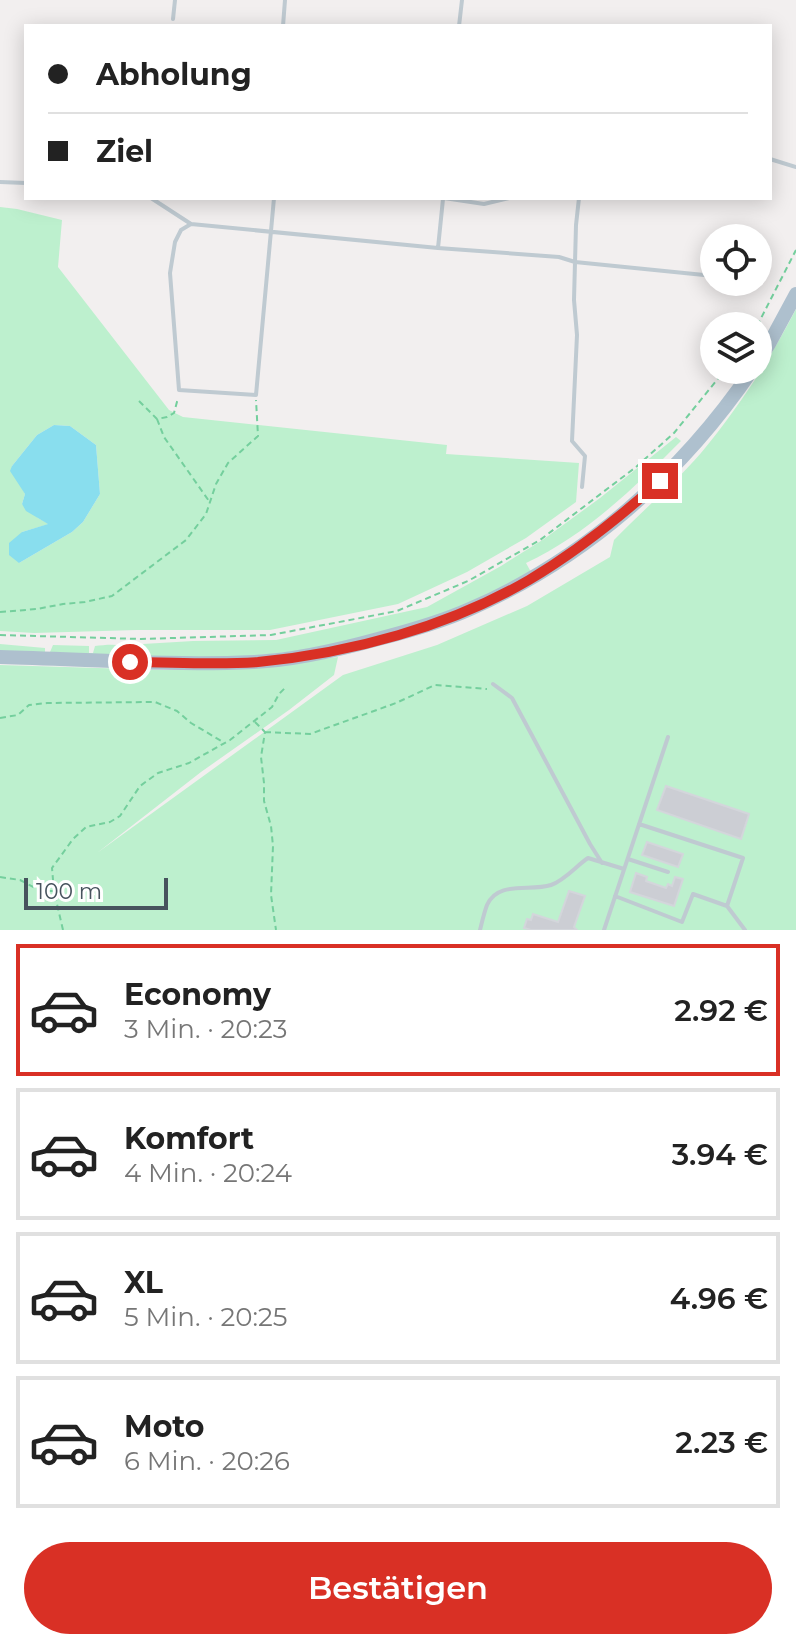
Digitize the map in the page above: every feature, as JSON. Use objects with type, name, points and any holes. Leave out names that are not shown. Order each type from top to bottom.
[{"type":"main road","points":[[772,338],[796,294]]},
{"type":"main road","points":[[0,657],[103,662],[256,662],[335,651],[469,610],[528,580],[574,551],[628,510],[675,466],[713,424],[742,384]]},
{"type":"lane","points":[[173,19],[175,0]]},
{"type":"lane","points":[[283,24],[285,0]]},
{"type":"lane","points":[[459,24],[462,0]]},
{"type":"lane","points":[[772,160],[796,167]]},
{"type":"lane","points":[[0,182],[24,183]]},
{"type":"lane","points":[[154,200],[191,224],[559,257],[575,262],[700,275]]},
{"type":"lane","points":[[191,224],[181,230],[175,242],[170,273],[179,390],[256,395],[274,200]]},
{"type":"lane","points":[[438,248],[444,200]]},
{"type":"lane","points":[[457,200],[484,204],[501,200]]},
{"type":"lane","points":[[579,200],[572,441],[585,456],[582,487]]},
{"type":"lane","points":[[495,685],[512,698],[602,863]]},
{"type":"lane","points":[[604,930],[668,737]]},
{"type":"lane","points":[[639,824],[743,858],[727,906]]},
{"type":"lane","points":[[480,930],[488,903],[496,892],[554,884],[588,858],[624,869]]},
{"type":"lane","points":[[628,859],[668,872]]},
{"type":"lane","points":[[615,896],[682,922],[693,894],[727,906],[745,930]]},
{"type":"path","points":[[766,312],[796,250]]},
{"type":"path","points":[[0,635],[141,639],[271,635],[397,611],[468,581],[540,540],[636,467],[674,433],[714,384]]},
{"type":"path","points":[[157,419],[174,413],[179,390]]},
{"type":"path","points":[[0,612],[112,596],[186,540],[206,514],[216,484],[228,463],[258,436],[256,395]]},
{"type":"path","points":[[139,401],[157,419],[164,437],[210,502]]},
{"type":"path","points":[[255,722],[265,732],[310,734],[396,703],[435,685],[485,690],[495,685]]},
{"type":"path","points":[[63,930],[52,868],[73,839],[86,827],[110,822],[120,816],[140,786],[158,773],[189,763],[255,722],[272,707],[286,687]]},
{"type":"path","points":[[0,718],[18,715],[29,705],[47,703],[155,702],[177,711],[225,743]]},
{"type":"path","points":[[265,732],[261,757],[264,801],[273,846],[271,895],[276,930]]},
{"type":"path","points":[[0,877],[20,880],[41,891],[54,891]]},
{"type":"green space","points":[[0,207],[62,220],[58,267],[169,410],[183,417],[447,445],[446,454],[579,463],[576,502],[526,538],[467,572],[398,604],[270,630],[0,631]],"holes":[[[54,425],[70,426],[96,445],[100,494],[83,522],[72,532],[19,563],[22,532],[49,524],[22,504],[25,494],[12,466],[37,435]]]},
{"type":"green space","points":[[796,309],[796,930],[0,930],[0,665],[164,670],[292,663],[338,657],[334,675],[97,853],[343,675],[437,645],[527,606],[610,557],[614,540],[701,453],[751,384],[772,384],[772,352]]},
{"type":"green space","points":[[676,437],[681,441],[609,509],[569,539],[526,563],[531,572],[470,603],[404,627],[311,649],[202,659],[0,652],[0,644],[45,648],[45,652],[50,652],[53,645],[89,646],[89,653],[93,653],[95,646],[113,645],[131,649],[135,656],[143,644],[276,640],[427,607],[544,539]]},
{"type":"water","points":[[54,425],[70,426],[96,445],[100,494],[83,522],[72,532],[19,563],[9,555],[9,543],[22,532],[48,524],[26,511],[22,504],[25,494],[10,471],[37,435]]},
{"type":"building","points":[[666,786],[749,814],[741,839],[657,810]]},
{"type":"building","points":[[647,842],[683,854],[678,867],[642,855]]},
{"type":"building","points":[[636,873],[647,877],[646,881],[666,888],[668,884],[672,886],[675,877],[683,879],[674,906],[630,892]]},
{"type":"building","points":[[569,891],[585,896],[574,927],[577,930],[524,928],[533,914],[558,922]]},
{"type":"route","points":[[130,662],[256,662],[335,651],[415,629],[469,610],[528,580],[574,551],[660,481]]}]
